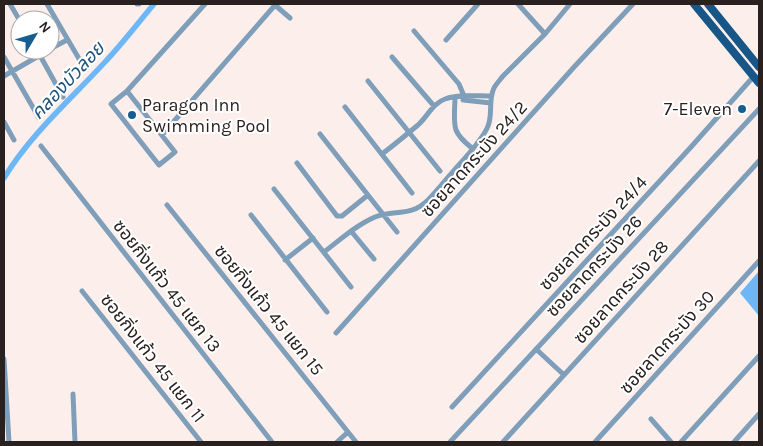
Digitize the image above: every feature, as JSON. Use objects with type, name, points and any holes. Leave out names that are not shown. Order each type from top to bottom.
[{"type":"main road","points":[[694,4],[759,83]]},
{"type":"main road","points":[[708,4],[759,65]]},
{"type":"main road","points":[[726,42],[733,35]]},
{"type":"street","points":[[46,4],[85,69]]},
{"type":"street","points":[[127,91],[175,152],[158,165],[111,104],[127,91],[205,4]]},
{"type":"street","points":[[162,135],[276,4],[290,18]]},
{"type":"street","points":[[446,40],[478,4]]},
{"type":"street","points":[[518,4],[545,34]]},
{"type":"street","points":[[324,252],[369,220],[383,214],[417,209],[428,201],[473,149],[489,125],[491,96],[494,87],[545,34],[570,4]]},
{"type":"street","name":"ซอยลาดกระบัง 24/2","points":[[336,333],[575,66],[633,4]]},
{"type":"street","points":[[414,30],[459,84],[460,97],[455,120],[456,131],[473,149]]},
{"type":"street","points":[[60,44],[67,40]]},
{"type":"street","points":[[4,57],[39,118]]},
{"type":"street","points":[[392,57],[434,106]]},
{"type":"street","points":[[4,76],[28,60]]},
{"type":"street","points":[[42,60],[63,97]]},
{"type":"street","name":"ซอยลาดกระบัง 24/4","points":[[452,406],[754,76]]},
{"type":"street","points":[[368,81],[440,171]]},
{"type":"street","points":[[382,154],[424,119],[434,106],[444,99],[491,96]]},
{"type":"street","points":[[460,97],[491,103]]},
{"type":"street","points":[[345,108],[412,193]]},
{"type":"street","name":"ซอยลาดกระบัง 26","points":[[450,442],[759,110]]},
{"type":"street","points":[[4,122],[14,140]]},
{"type":"street","points":[[320,134],[397,232]]},
{"type":"street","name":"ซอยกิ่งแก้ว 45 แยก 13","points":[[41,146],[272,442]]},
{"type":"street","name":"ซอยลาดกระบัง 28","points":[[502,442],[759,161]]},
{"type":"street","points":[[297,163],[337,216],[342,216],[368,194]]},
{"type":"street","points":[[274,189],[351,287]]},
{"type":"street","name":"ซอยกิ่งแก้ว 45 แยก 15","points":[[167,205],[356,442]]},
{"type":"street","points":[[250,216],[326,312]]},
{"type":"street","points":[[351,231],[374,259]]},
{"type":"street","points":[[284,260],[313,238]]},
{"type":"street","name":"ซอยลาดกระบัง 30","points":[[595,442],[759,261]]},
{"type":"street","name":"ซอยกิ่งแก้ว 45 แยก 11","points":[[82,290],[201,442]]},
{"type":"street","points":[[536,349],[564,375]]},
{"type":"street","points":[[681,442],[759,356]]},
{"type":"street","points":[[4,359],[9,442]]},
{"type":"street","points":[[73,394],[75,442]]},
{"type":"street","points":[[734,442],[759,414]]},
{"type":"street","points":[[651,419],[671,442]]},
{"type":"street","points":[[337,442],[348,432]]},
{"type":"water","points":[[759,271],[759,316],[740,293]]},
{"type":"waterway","name":"คลองบัวลอย","points":[[4,178],[26,147],[111,55],[154,4]]},
{"type":"place","name":"7-Eleven","points":[[742,109]]},
{"type":"place","name":"Paragon Inn Swimming Pool","points":[[132,115]]}]
